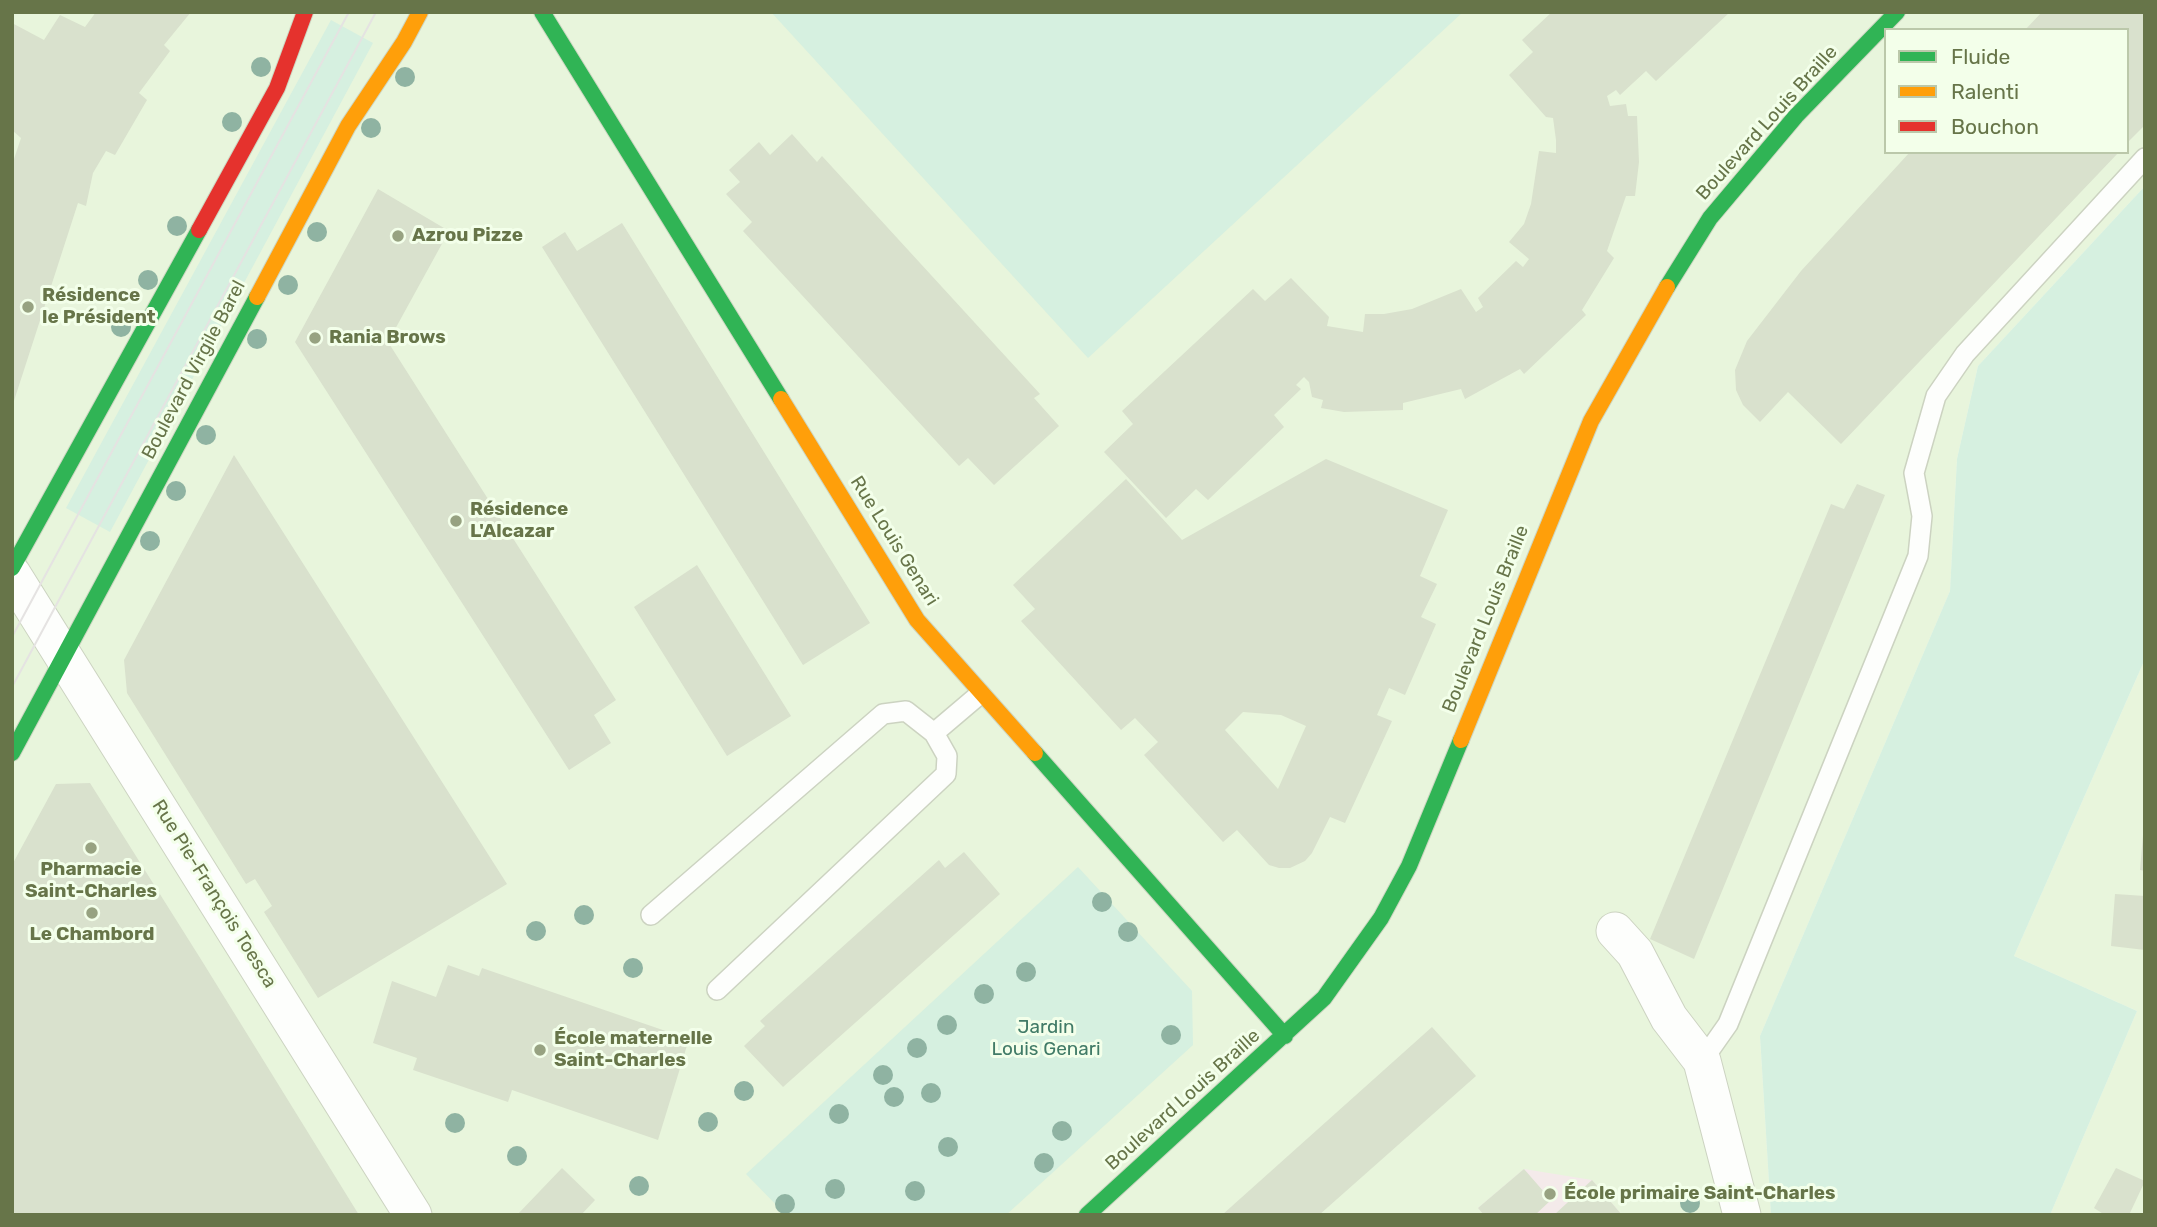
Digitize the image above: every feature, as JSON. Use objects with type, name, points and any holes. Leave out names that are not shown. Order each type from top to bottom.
[{"type":"street","points":[[12,568],[42,509],[277,88],[305,12]]},
{"type":"street","name":"Boulevard Virgile Barel","points":[[12,753],[348,125],[404,42],[420,12]]},
{"type":"street","name":"Rue Louis Genari","points":[[542,12],[917,620],[1285,1036]]},
{"type":"street","name":"Boulevard Louis Braille","points":[[1087,1215],[1324,998],[1381,918],[1409,866],[1591,421],[1673,274],[1710,218],[1796,116],[1897,12]]},
{"type":"street","name":"Rue Pie-François Toesca","points":[[12,574],[413,1215]]},
{"type":"street","points":[[1615,931],[1635,953],[1669,1018],[1702,1061],[1742,1215]]},
{"type":"lane","points":[[1702,1061],[1728,1024],[1918,556],[1922,516],[1914,472],[1936,396],[1965,354],[2145,158]]},
{"type":"lane","points":[[934,733],[980,694]]},
{"type":"lane","points":[[651,915],[883,714],[906,711],[934,733],[947,756],[946,774],[717,990]]},
{"type":"shaded area","points":[[12,12],[2145,12],[2145,186],[1978,366],[1957,459],[1950,591],[1760,1036],[1771,1215],[12,1215]]},
{"type":"shaded area","points":[[2145,659],[2145,1215],[2050,1215],[2137,1011],[2014,956]]},
{"type":"shaded area","name":"École primaire Saint-Charles","points":[[1524,1169],[1592,1180],[1622,1215],[1484,1215],[1478,1208]]},
{"type":"green space","points":[[771,12],[1463,12],[1088,358]]},
{"type":"green space","points":[[331,20],[373,43],[110,532],[66,508]]},
{"type":"green space","points":[[2145,186],[2145,659],[2014,956],[2137,1011],[2050,1215],[1771,1215],[1760,1036],[1950,591],[1957,459],[1978,366]]},
{"type":"green space","name":"Jardin Louis Genari","points":[[1078,867],[1192,991],[1193,1045],[1006,1215],[786,1215],[746,1174]]},
{"type":"building","name":"Résidence le Président","points":[[96,12],[191,12],[164,45],[170,51],[139,93],[147,100],[115,155],[106,151],[93,173],[86,206],[78,203],[12,407],[12,165],[21,138],[12,130],[12,23],[44,40],[60,15],[85,27]]},
{"type":"building","points":[[1552,12],[1730,12],[1656,81],[1646,71],[1620,95],[1616,90],[1607,96],[1610,106],[1626,104],[1628,116],[1637,116],[1639,162],[1635,196],[1626,196],[1607,251],[1614,258],[1582,310],[1586,315],[1524,374],[1520,369],[1465,399],[1461,389],[1403,403],[1403,410],[1344,412],[1321,408],[1323,400],[1312,397],[1309,382],[1304,377],[1296,385],[1301,389],[1274,415],[1284,427],[1208,500],[1196,489],[1166,518],[1104,452],[1133,424],[1122,411],[1253,289],[1265,301],[1291,278],[1329,317],[1327,326],[1363,332],[1365,314],[1412,309],[1461,289],[1476,312],[1483,307],[1478,298],[1516,261],[1523,267],[1529,259],[1509,242],[1524,224],[1531,204],[1539,151],[1556,153],[1556,140],[1553,118],[1546,117],[1509,75],[1533,52],[1522,40]]},
{"type":"building","points":[[2042,12],[2145,12],[2145,125],[2129,141],[2129,28],[2027,28]]},
{"type":"building","points":[[792,134],[817,162],[822,156],[1040,394],[1034,398],[1059,426],[994,485],[968,458],[959,466],[743,231],[752,222],[726,194],[740,182],[729,170],[759,142],[770,155]]},
{"type":"building","points":[[1908,154],[2117,154],[1841,444],[1788,392],[1760,422],[1743,405],[1736,390],[1735,370],[1747,341],[1801,271]]},
{"type":"building","name":"Résidence L'Alcazar","points":[[378,189],[449,231],[388,342],[616,700],[594,715],[611,743],[569,770],[295,342]]},
{"type":"building","points":[[622,223],[870,623],[803,665],[542,247],[565,232],[577,251]]},
{"type":"building","points":[[234,455],[507,884],[318,998],[264,912],[272,906],[255,879],[246,884],[127,693],[124,660]]},
{"type":"building","points":[[1326,459],[1448,510],[1420,576],[1437,584],[1421,617],[1436,624],[1405,695],[1389,688],[1377,715],[1392,721],[1345,823],[1330,817],[1312,853],[1305,861],[1290,868],[1269,865],[1237,830],[1223,842],[1144,755],[1158,742],[1135,718],[1121,730],[1021,621],[1035,609],[1013,585],[1126,479],[1182,540]],"holes":[[[1243,712],[1281,715],[1306,726],[1278,789],[1225,730]]]},
{"type":"building","points":[[1857,484],[1885,495],[1694,959],[1650,939],[1831,504],[1844,509]]},
{"type":"building","points":[[697,565],[791,716],[727,756],[634,607]]},
{"type":"building","points":[[90,783],[359,1215],[12,1215],[12,865],[56,784]]},
{"type":"building","points":[[2145,835],[2145,871],[2140,870]]},
{"type":"building","points":[[964,852],[1000,894],[783,1087],[744,1046],[765,1026],[760,1021],[939,860],[945,868]]},
{"type":"building","points":[[2115,894],[2145,896],[2145,950],[2111,946]]},
{"type":"building","name":"École maternelle Saint-Charles","points":[[448,965],[479,976],[482,968],[689,1039],[658,1140],[512,1090],[508,1102],[413,1070],[417,1058],[373,1043],[392,981],[436,997]]},
{"type":"building","points":[[1432,1027],[1476,1076],[1319,1215],[1222,1215]]},
{"type":"building","points":[[562,1168],[595,1200],[581,1215],[517,1215]]},
{"type":"building","points":[[2116,1168],[2145,1181],[2129,1215],[2105,1215],[2094,1208]]},
{"type":"building","points":[[1524,1169],[1551,1200],[1535,1215],[1484,1215],[1478,1208]]},
{"type":"building","points":[[1592,1180],[1622,1215],[1554,1215]]},
{"type":"tram line","points":[[12,637],[349,12]]},
{"type":"tram line","points":[[12,687],[376,12]]},
{"type":"traffic: fast","points":[[542,12],[781,399]]},
{"type":"traffic: fast","points":[[1667,287],[1710,218],[1796,116],[1897,12]]},
{"type":"traffic: fast","points":[[12,568],[199,230]]},
{"type":"traffic: fast","points":[[12,753],[257,297]]},
{"type":"traffic: fast","points":[[1087,1215],[1324,998],[1381,918],[1409,866],[1461,740]]},
{"type":"traffic: fast","points":[[1035,753],[1285,1036]]},
{"type":"traffic: slow","points":[[257,297],[348,126],[404,42],[420,12]]},
{"type":"traffic: slow","points":[[1461,740],[1591,421],[1667,287]]},
{"type":"traffic: slow","points":[[781,399],[917,620],[1035,753]]},
{"type":"traffic: jam","points":[[199,230],[277,88],[305,12]]},
{"type":"place","name":"Azrou Pizze","points":[[398,236]]},
{"type":"place","name":"Résidence le Président","points":[[28,307]]},
{"type":"place","name":"Rania Brows","points":[[315,338]]},
{"type":"place","name":"Résidence L'Alcazar","points":[[456,521]]},
{"type":"place","name":"Pharmacie Saint-Charles","points":[[91,848]]},
{"type":"place","name":"Le Chambord","points":[[92,913]]},
{"type":"place","name":"École maternelle Saint-Charles","points":[[540,1050]]},
{"type":"place","name":"École primaire Saint-Charles","points":[[1550,1194]]}]
